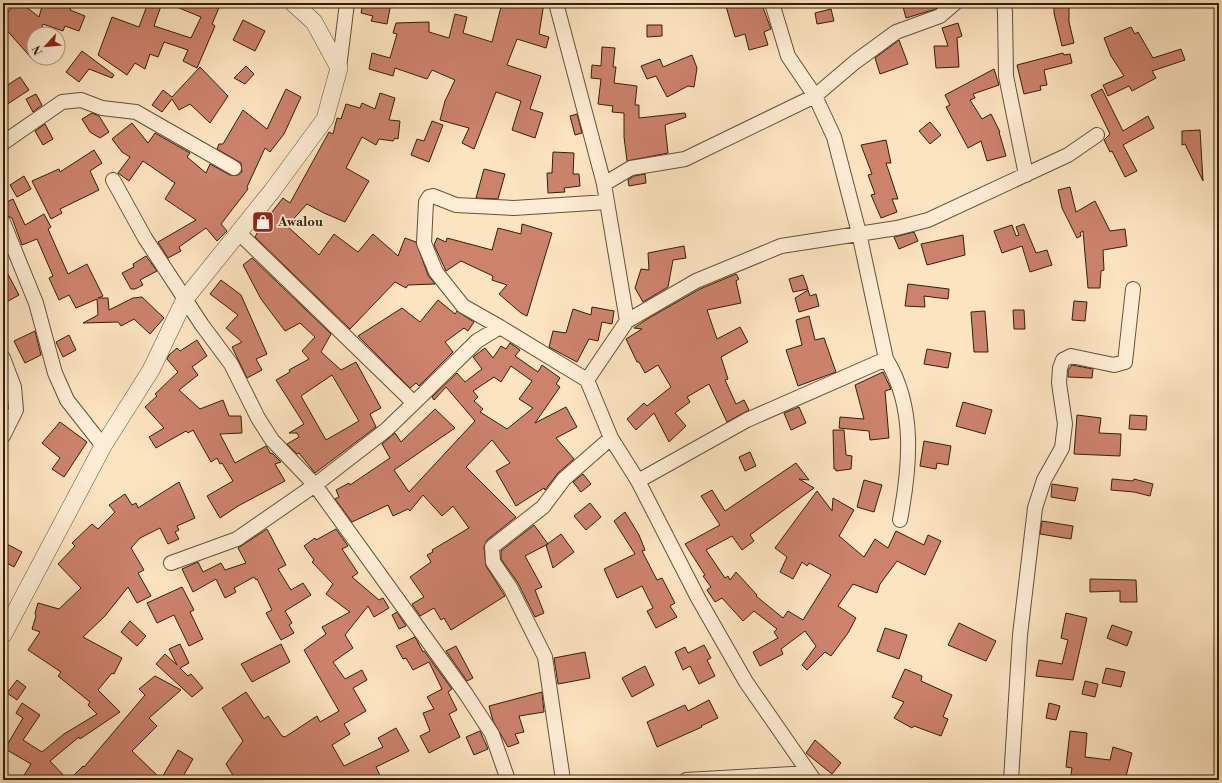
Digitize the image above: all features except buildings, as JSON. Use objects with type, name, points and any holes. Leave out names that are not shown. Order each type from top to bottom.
[{"type":"street","points":[[293,3],[314,22],[339,68]]},
{"type":"street","points":[[3,636],[103,446],[151,370],[186,299],[272,191],[325,119],[339,68],[347,3]]},
{"type":"street","points":[[556,3],[604,184],[627,320]]},
{"type":"street","points":[[772,3],[788,56],[815,96],[834,137],[859,233],[886,359],[897,376],[904,406],[908,439],[907,482],[900,520]]},
{"type":"street","points":[[604,184],[631,168],[685,159],[815,96],[855,62],[896,32],[940,16],[955,3]]},
{"type":"street","points":[[1004,3],[1006,76],[1026,174]]},
{"type":"street","points":[[3,143],[62,102],[81,100],[102,108],[136,112],[234,168]]},
{"type":"street","points":[[588,380],[627,320],[696,281],[780,246],[898,228],[928,220],[1068,155],[1097,135]]},
{"type":"street","points":[[112,180],[145,238],[230,364],[258,418],[272,440],[315,485],[466,694],[492,734],[508,780]]},
{"type":"street","points":[[607,202],[514,208],[456,205],[433,196],[426,202],[424,243],[436,272],[463,306],[588,380],[611,438],[638,481],[698,598],[746,682],[812,776]]},
{"type":"street","points":[[3,222],[36,303],[55,373],[67,400],[103,446]]},
{"type":"street","points":[[238,232],[414,403]]},
{"type":"street","points":[[1011,780],[1020,635],[1035,508],[1044,480],[1062,448],[1065,424],[1059,383],[1060,368],[1063,360],[1071,356],[1114,365],[1125,362],[1133,289]]},
{"type":"street","points":[[171,563],[237,539],[315,485],[386,430],[477,341],[500,327]]},
{"type":"street","points":[[3,358],[14,387],[16,410],[3,436]]},
{"type":"street","points":[[638,481],[747,420],[886,359]]},
{"type":"street","points":[[563,780],[545,657],[510,588],[493,562],[492,547],[543,507],[564,479],[611,438]]},
{"type":"street","points":[[686,780],[812,776]]},
{"type":"place","name":"Awalou","points":[[263,222]]}]
